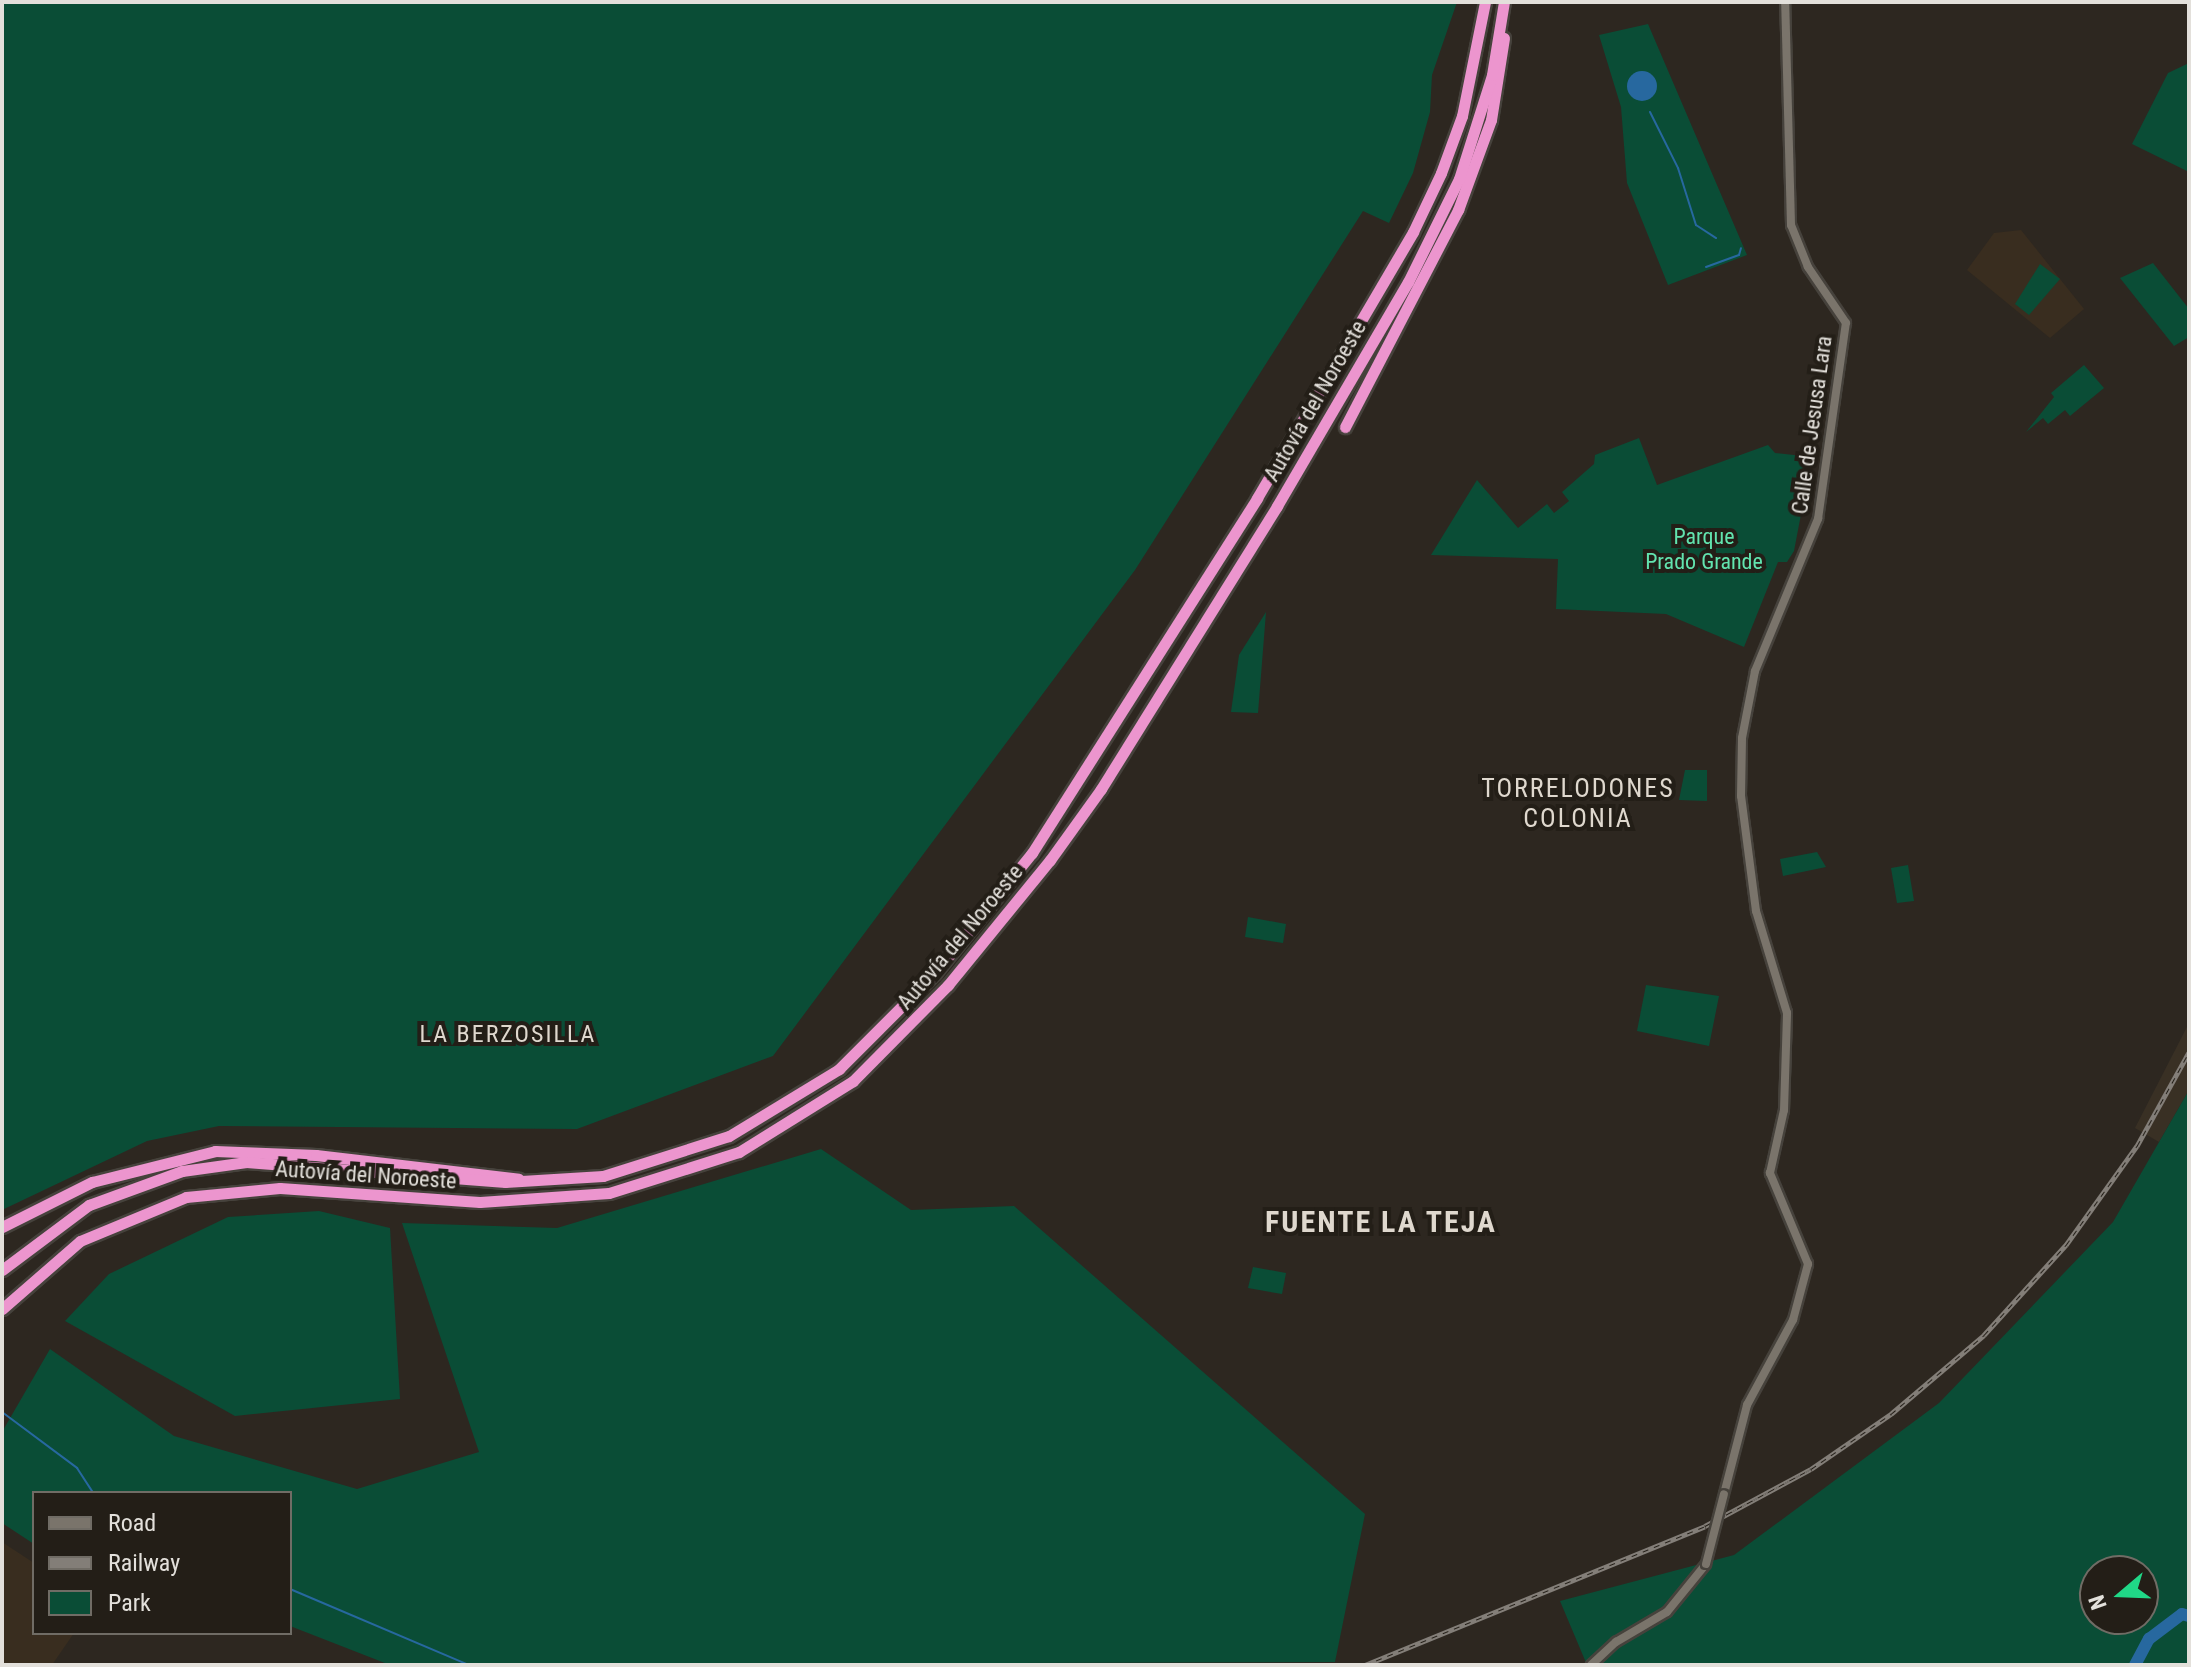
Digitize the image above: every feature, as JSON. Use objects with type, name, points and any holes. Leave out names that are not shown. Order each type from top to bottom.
[{"type":"highway","name":"Autovía del Noroeste","points":[[2,1270],[89,1205],[182,1171],[246,1162],[312,1164],[531,1182],[603,1176],[667,1160],[783,1107],[885,1029],[978,920],[1080,782],[1413,232],[1462,116],[1485,2]]},
{"type":"highway","name":"Autovía del Noroeste","points":[[2,1309],[80,1241],[186,1197],[280,1188],[480,1202],[609,1193],[739,1152],[795,1123],[864,1072],[948,985],[1067,836],[1284,493],[1408,282],[1459,179],[1492,75],[1504,2]]},
{"type":"highway","points":[[1345,427],[1419,290],[1475,167],[1504,60],[1504,2]]},
{"type":"highway","points":[[2,1227],[102,1178],[215,1151],[316,1155],[531,1182]]},
{"type":"main road","name":"Calle de Jesusa Lara","points":[[1591,1665],[1616,1642],[1667,1612],[1706,1564],[1747,1405],[1793,1320],[1808,1264],[1772,1182],[1784,1110],[1787,1013],[1751,885],[1742,738],[1755,671],[1818,519],[1846,323],[1796,244],[1785,2]]},
{"type":"shaded area","points":[[2021,230],[2084,309],[2050,338],[1967,270],[1994,233]]},
{"type":"shaded area","points":[[2189,1023],[2189,1090],[2159,1142],[2135,1128]]},
{"type":"shaded area","points":[[2,1542],[32,1562],[32,1635],[73,1635],[52,1665],[2,1665]]},
{"type":"green space","points":[[2,2],[1457,2],[1432,75],[1430,112],[1413,173],[1389,223],[1363,211],[1135,570],[773,1056],[577,1129],[219,1126],[147,1141],[2,1210]]},
{"type":"green space","points":[[1648,24],[1747,255],[1668,285],[1627,183],[1621,107],[1599,35]]},
{"type":"green space","points":[[2189,63],[2189,172],[2132,144],[2168,73]]},
{"type":"green space","points":[[2153,263],[2189,309],[2189,337],[2174,346],[2120,278]]},
{"type":"green space","points":[[2040,264],[2060,279],[2029,315],[2015,304]]},
{"type":"green space","points":[[2084,365],[2104,388],[2070,416],[2065,410],[2048,424],[2043,418],[2026,432],[2054,397],[2051,393]]},
{"type":"green space","name":"Parque Prado Grande","points":[[1639,438],[1657,485],[1768,445],[1775,453],[1812,457],[1794,551],[1787,562],[1778,562],[1744,647],[1666,614],[1556,609],[1558,559],[1431,555],[1477,480],[1518,528],[1547,504],[1554,513],[1569,501],[1562,492],[1594,464],[1595,455]]},
{"type":"green space","points":[[1266,612],[1258,713],[1231,712],[1239,655]]},
{"type":"green space","points":[[1685,770],[1707,770],[1707,801],[1679,800]]},
{"type":"green space","points":[[1817,852],[1826,867],[1783,876],[1780,859]]},
{"type":"green space","points":[[1908,865],[1914,901],[1897,903],[1891,868]]},
{"type":"green space","points":[[1248,917],[1286,924],[1283,943],[1245,937]]},
{"type":"green space","points":[[1646,985],[1719,996],[1709,1046],[1637,1031]]},
{"type":"green space","points":[[2189,1090],[2189,1665],[1587,1665],[1560,1601],[1734,1555],[1939,1403],[2113,1222]]},
{"type":"green space","points":[[821,1149],[911,1210],[1014,1206],[1365,1514],[1335,1662],[390,1665],[292,1627],[292,1491],[32,1491],[32,1543],[2,1523],[2,1432],[50,1349],[174,1436],[357,1489],[479,1452],[402,1223],[557,1228]]},
{"type":"green space","points":[[319,1211],[390,1228],[400,1399],[235,1416],[65,1321],[109,1274],[228,1217]]},
{"type":"green space","points":[[1253,1267],[1286,1273],[1282,1294],[1248,1288]]},
{"type":"water","points":[[1642,71],[1648,72],[1656,80],[1656,92],[1648,100],[1642,101],[1636,100],[1628,92],[1627,86],[1628,80],[1636,72]]},
{"type":"waterway","points":[[1650,112],[1678,168],[1696,225],[1716,238]]},
{"type":"waterway","points":[[1706,267],[1739,255],[1741,248]]},
{"type":"waterway","points":[[2,1412],[77,1468],[92,1491]]},
{"type":"waterway","points":[[292,1590],[469,1665]]},
{"type":"waterway","points":[[2135,1665],[2149,1639],[2182,1614],[2189,1616]]},
{"type":"railway","points":[[1365,1665],[1705,1526],[1811,1469],[1891,1414],[1984,1335],[2066,1245],[2137,1146],[2189,1052]]},
{"type":"district","name":"TORRELODONES COLONIA","points":[[1578,804]]},
{"type":"district","name":"LA BERZOSILLA","points":[[508,1035]]},
{"type":"district","name":"FUENTE LA TEJA","points":[[1381,1222]]}]
